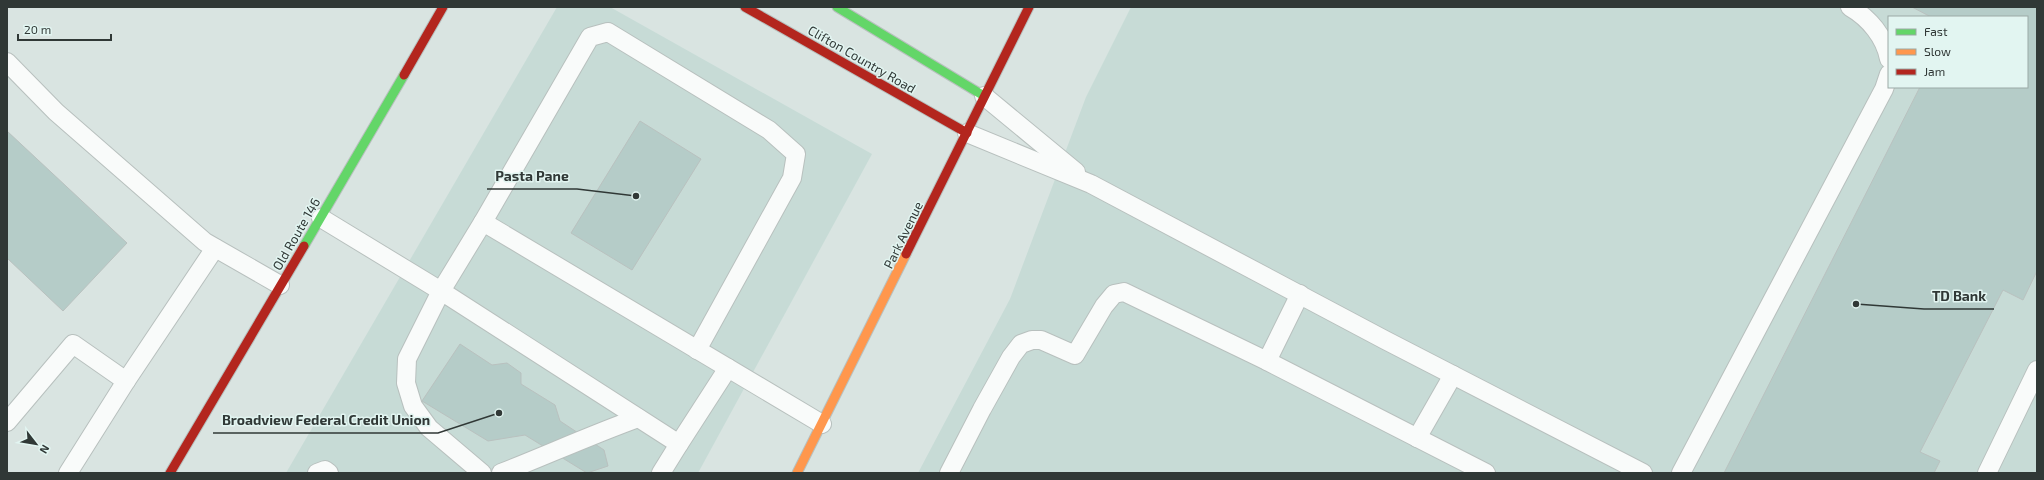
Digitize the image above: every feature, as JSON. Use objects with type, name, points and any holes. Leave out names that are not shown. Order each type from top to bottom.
[{"type":"street","name":"Old Route 146","points":[[170,473],[321,218],[443,7]]},
{"type":"street","name":"Clifton Country Road","points":[[745,7],[967,133]]},
{"type":"street","points":[[837,7],[984,96]]},
{"type":"street","name":"Park Avenue","points":[[798,473],[1029,7]]},
{"type":"lane","points":[[1850,7],[1858,12],[1875,29],[1887,46],[1888,52]]},
{"type":"lane","points":[[482,473],[429,428],[413,406],[406,383],[407,359],[441,291],[483,222],[590,37],[608,32],[769,130],[796,154],[792,178],[697,350]]},
{"type":"lane","points":[[7,62],[56,112],[205,242],[280,285]]},
{"type":"lane","points":[[1681,473],[1884,89],[1888,77]]},
{"type":"lane","points":[[984,96],[1091,184]]},
{"type":"lane","points":[[967,133],[1091,184],[1453,375],[1643,473]]},
{"type":"lane","points":[[321,218],[441,291],[679,444]]},
{"type":"lane","points":[[483,222],[822,424]]},
{"type":"lane","points":[[68,473],[126,381],[215,248]]},
{"type":"lane","points":[[949,473],[1011,357],[1021,344],[1032,340],[1041,340],[1075,356],[1104,306],[1114,294],[1124,292],[1267,361],[1486,473]]},
{"type":"lane","points":[[1267,361],[1300,294]]},
{"type":"lane","points":[[7,422],[73,344],[126,381]]},
{"type":"lane","points":[[661,473],[728,368]]},
{"type":"lane","points":[[1987,473],[2037,370]]},
{"type":"lane","points":[[1417,438],[1453,375]]},
{"type":"lane","points":[[501,473],[553,452],[584,437],[638,418]]},
{"type":"lane","points":[[317,473],[325,470],[329,473]]},
{"type":"shaded area","points":[[557,7],[610,7],[872,154],[698,473],[286,473]]},
{"type":"shaded area","points":[[1131,7],[2037,7],[2037,473],[918,473],[1010,299],[1086,97]]},
{"type":"building","points":[[1912,7],[2037,7],[2037,271],[2023,300],[2003,290],[1920,452],[1940,461],[1934,473],[1724,473],[1919,88],[2028,88],[2028,16],[1929,16]]},
{"type":"building","points":[[640,121],[701,159],[632,270],[571,233]]},
{"type":"building","points":[[7,131],[127,243],[63,311],[7,258]]},
{"type":"building","points":[[460,344],[492,365],[507,363],[521,373],[521,384],[555,405],[560,421],[604,450],[608,466],[587,473],[525,435],[488,441],[422,401]]},
{"type":"traffic: fast","points":[[837,7],[984,96]]},
{"type":"traffic: fast","points":[[304,246],[404,75]]},
{"type":"traffic: slow","points":[[797,473],[906,254]]},
{"type":"traffic: jam","points":[[404,75],[443,7]]},
{"type":"traffic: jam","points":[[745,7],[967,133]]},
{"type":"traffic: jam","points":[[906,254],[1029,7]]},
{"type":"traffic: jam","points":[[170,473],[304,246]]},
{"type":"place","name":"Pasta Pane","points":[[636,196]]},
{"type":"place","name":"TD Bank","points":[[1856,304]]},
{"type":"place","name":"Broadview Federal Credit Union","points":[[499,413]]}]
